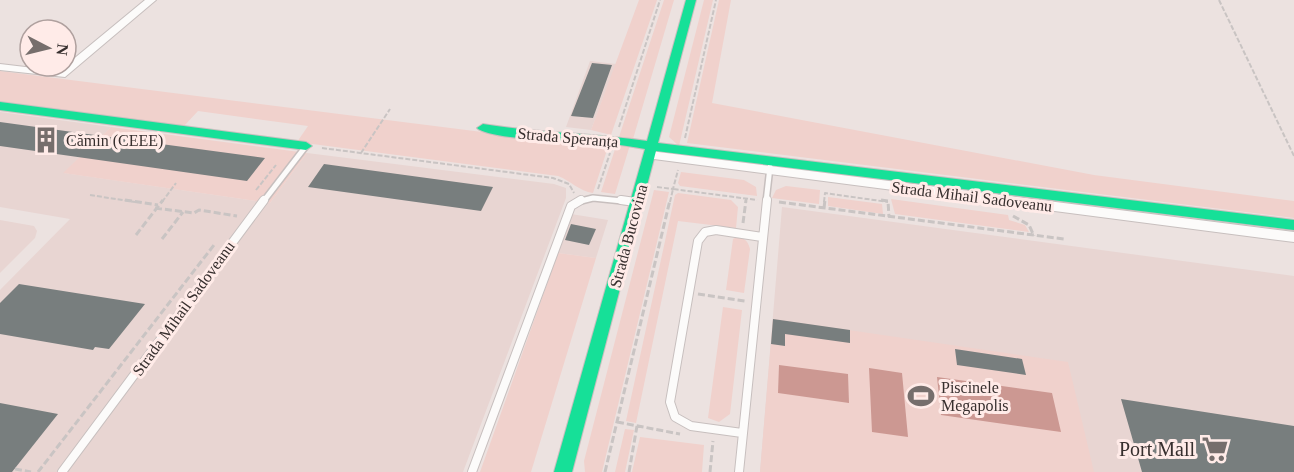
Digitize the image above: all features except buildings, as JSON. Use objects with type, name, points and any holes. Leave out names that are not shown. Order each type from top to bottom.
[{"type":"street","points":[[0,67],[61,75],[152,0]]},
{"type":"street","name":"Strada Bucovina","points":[[563,472],[692,0]]},
{"type":"street","points":[[0,106],[299,145]]},
{"type":"street","name":"Strada Speranța","points":[[483,128],[520,134],[614,140],[651,151]]},
{"type":"street","name":"Strada Mihail Sadoveanu","points":[[651,151],[681,159],[770,166],[1294,225]]},
{"type":"street","name":"Strada Mihail Sadoveanu","points":[[651,151],[1294,237]]},
{"type":"lane","name":"Strada Mihail Sadoveanu","points":[[62,472],[227,248],[299,145]]},
{"type":"lane","points":[[739,472],[770,166]]},
{"type":"lane","points":[[472,472],[571,206],[578,200],[596,198],[637,202]]},
{"type":"lane","points":[[742,433],[691,426],[675,417],[670,402],[698,241],[705,232],[742,233],[762,237]]},
{"type":"path","points":[[596,198],[660,0]]},
{"type":"path","points":[[684,144],[716,0]]},
{"type":"path","points":[[1219,0],[1294,156]]},
{"type":"path","points":[[361,153],[390,109]]},
{"type":"path","points":[[253,194],[299,145],[553,178],[569,184],[578,200]]},
{"type":"path","points":[[605,472],[681,159]]},
{"type":"path","points":[[136,235],[176,183]]},
{"type":"path","points":[[673,189],[1064,239]]},
{"type":"path","points":[[824,208],[825,193],[888,201],[889,217]]},
{"type":"path","points":[[90,195],[183,212],[194,213],[200,210],[237,216]]},
{"type":"path","points":[[742,233],[746,198]]},
{"type":"path","points":[[231,223],[242,208]]},
{"type":"path","points":[[162,239],[183,212]]},
{"type":"path","points":[[1013,216],[1029,225],[1034,236]]},
{"type":"path","points":[[38,472],[219,238]]},
{"type":"path","points":[[689,293],[756,302]]},
{"type":"path","points":[[617,423],[692,436]]},
{"type":"path","points":[[628,472],[638,426]]},
{"type":"path","points":[[710,472],[714,429]]},
{"type":"path","points":[[702,438],[713,440]]},
{"type":"path","points":[[15,469],[31,472]]},
{"type":"shaded area","points":[[639,0],[657,0],[611,135],[591,130]]},
{"type":"shaded area","points":[[664,0],[674,0],[633,139],[619,137]]},
{"type":"shaded area","points":[[704,0],[713,0],[679,146],[669,137]]},
{"type":"shaded area","points":[[719,0],[731,0],[712,103],[1094,175],[1294,201],[1294,218],[687,143]]},
{"type":"shaded area","points":[[590,61],[616,64],[591,130],[566,127]]},
{"type":"shaded area","points":[[0,71],[18,73],[18,78],[55,78],[521,137],[609,144],[593,193],[558,176],[297,142],[308,126],[198,111],[184,126],[0,101]]},
{"type":"shaded area","points":[[0,112],[111,127],[64,173],[270,203],[307,153],[554,184],[566,188],[566,198],[463,472],[0,472],[0,290],[70,219],[0,207]]},
{"type":"shaded area","points":[[111,127],[307,153],[270,203],[63,173]]},
{"type":"shaded area","points":[[617,143],[630,145],[615,194],[601,192]]},
{"type":"shaded area","points":[[681,172],[744,180],[756,187],[757,196],[680,186],[678,183]]},
{"type":"shaded area","points":[[786,186],[820,190],[819,204],[772,198],[776,190]]},
{"type":"shaded area","points":[[654,190],[669,192],[602,472],[585,472],[584,461]]},
{"type":"shaded area","points":[[678,193],[731,200],[738,207],[736,228],[678,221],[636,423],[626,421],[675,195]]},
{"type":"shaded area","points":[[828,197],[882,204],[883,214],[828,206]]},
{"type":"shaded area","points":[[891,199],[1008,215],[1009,220],[1025,225],[1029,232],[895,214]]},
{"type":"shaded area","name":"Port Mall","points":[[782,207],[1294,276],[1294,472],[760,472]]},
{"type":"shaded area","points":[[571,214],[608,220],[596,258],[558,253]]},
{"type":"shaded area","points":[[0,220],[34,226],[37,231],[35,238],[0,273]]},
{"type":"shaded area","points":[[737,237],[746,240],[750,249],[744,293],[726,290],[733,239]]},
{"type":"shaded area","points":[[558,253],[596,258],[531,472],[480,472]]},
{"type":"shaded area","points":[[723,307],[742,310],[730,414],[719,422],[708,418]]},
{"type":"shaded area","name":"Piscinele Megapolis","points":[[773,319],[1068,362],[1094,472],[760,472]]},
{"type":"shaded area","points":[[779,365],[848,374],[849,403],[778,393]]},
{"type":"shaded area","points":[[869,368],[902,373],[908,437],[872,432]]},
{"type":"shaded area","points":[[937,377],[1052,393],[1061,432],[941,415]]},
{"type":"shaded area","points":[[625,429],[634,430],[625,472],[615,472]]},
{"type":"shaded area","points":[[640,437],[704,445],[702,472],[632,472]]},
{"type":"traffic: fast","points":[[563,472],[691,0]]},
{"type":"traffic: fast","points":[[0,106],[306,146]]},
{"type":"traffic: fast","points":[[483,128],[520,134],[614,140],[682,151],[1294,225]]},
{"type":"place","name":"Cămin (CEEE)","points":[[46,140]]},
{"type":"place","name":"Piscinele Megapolis","points":[[921,396]]},
{"type":"place","name":"Port Mall","points":[[1215,449]]}]
